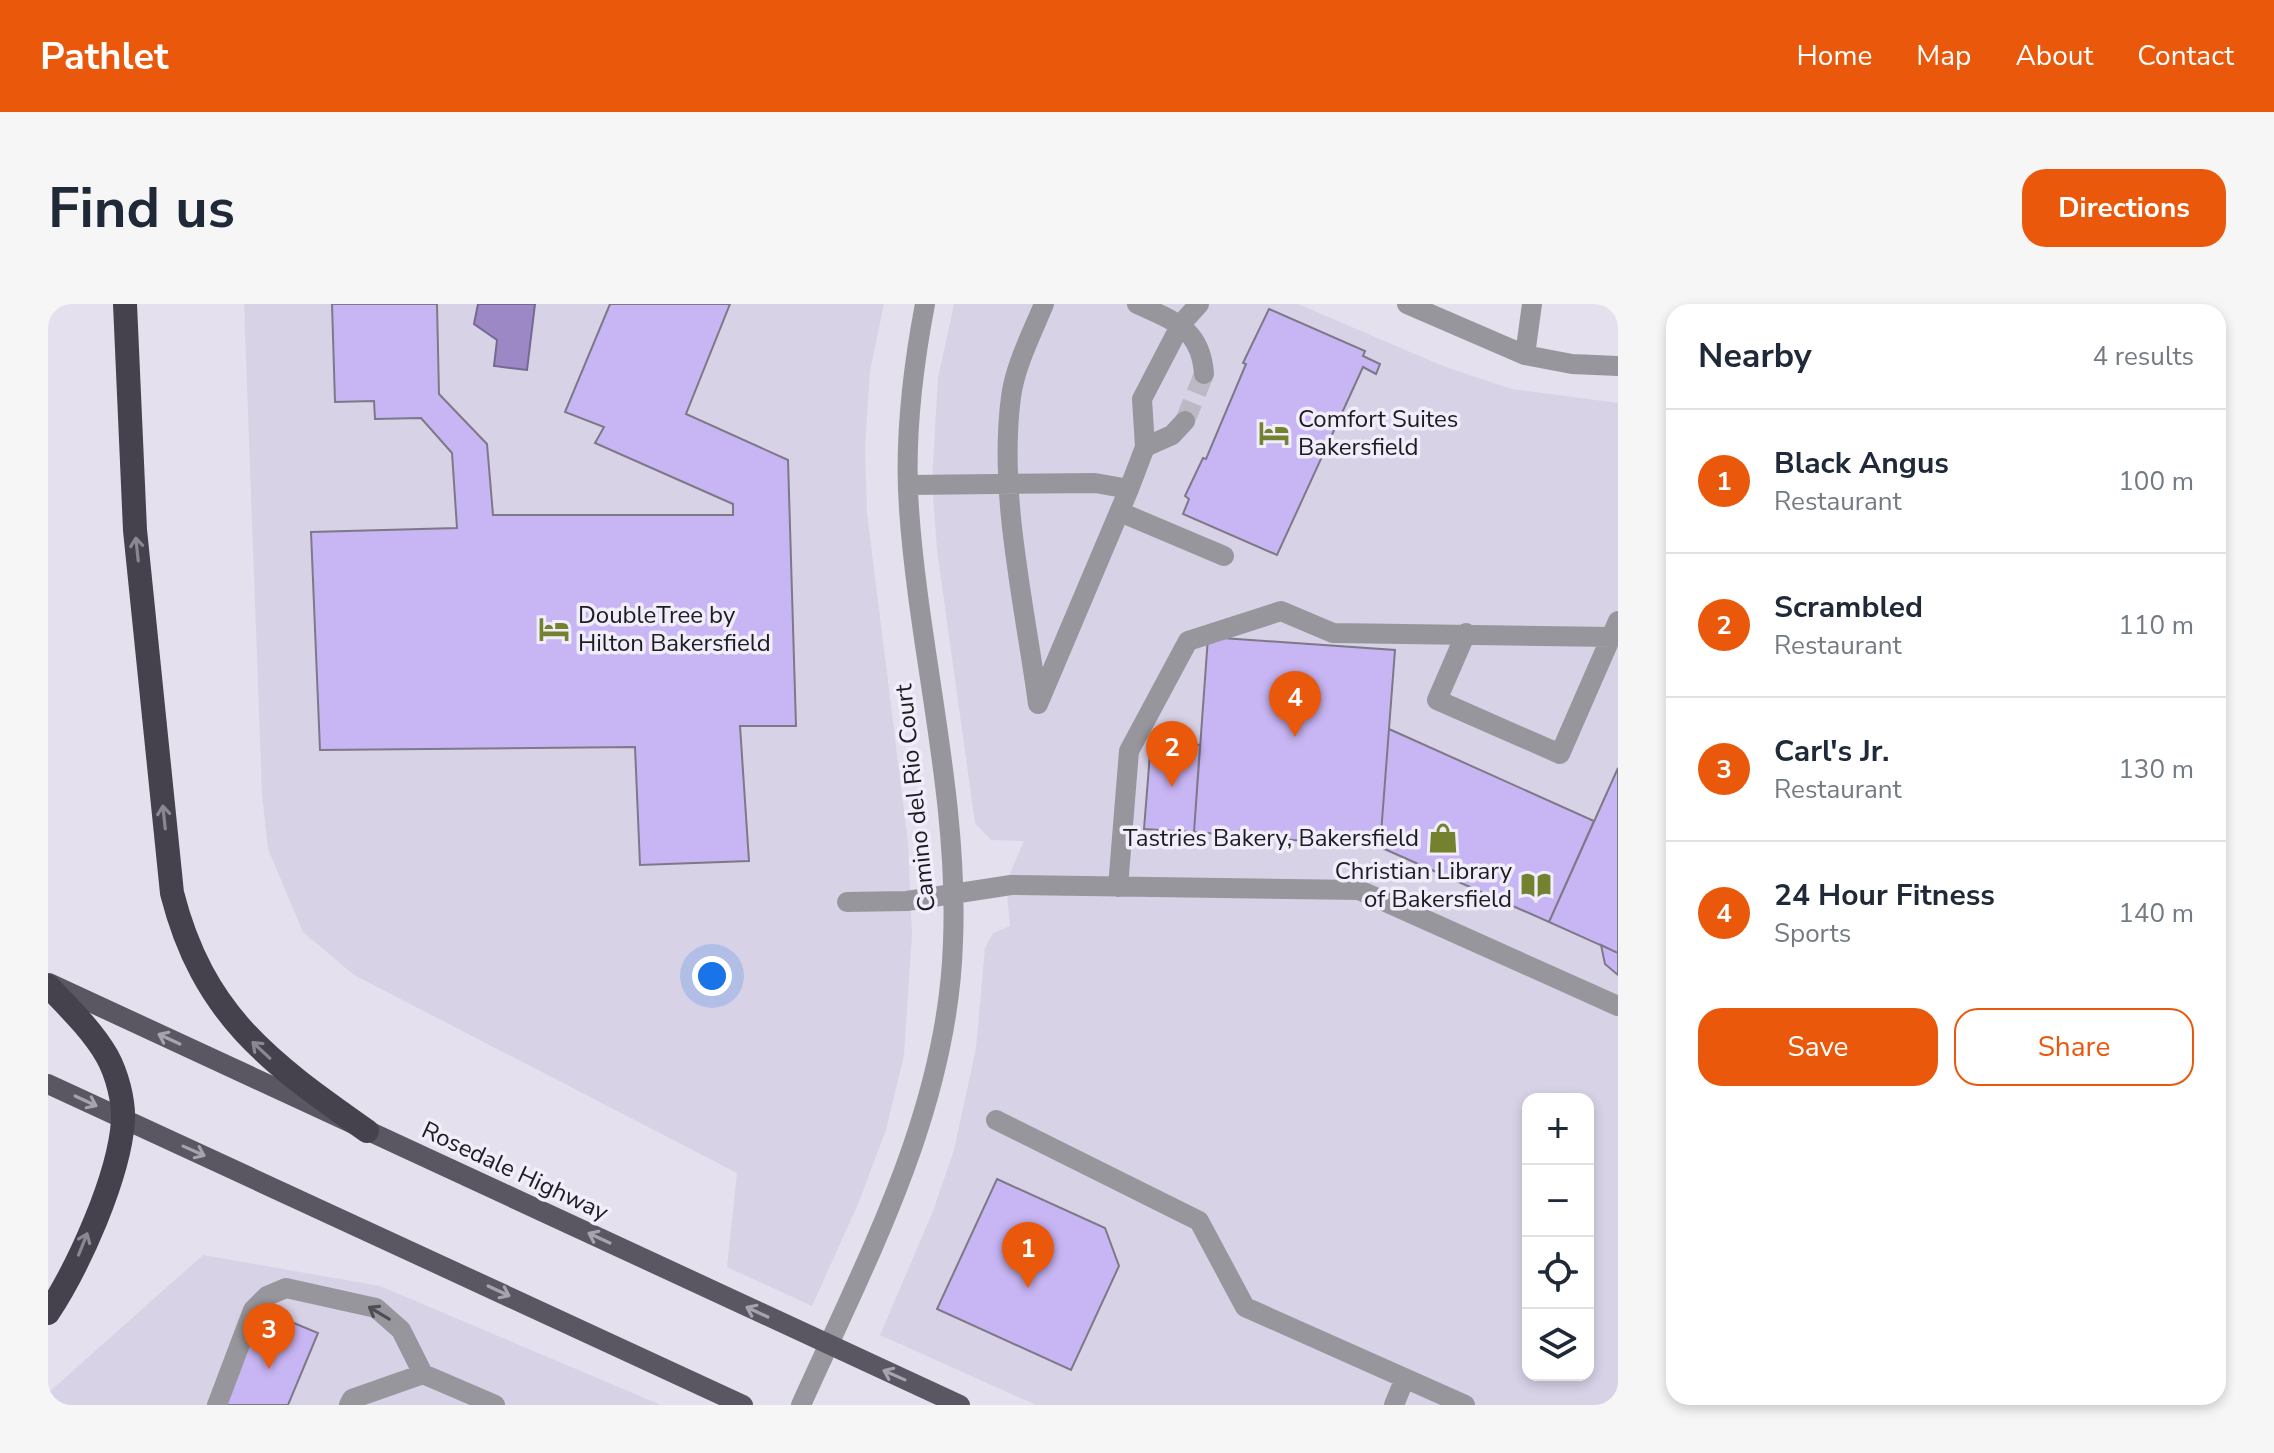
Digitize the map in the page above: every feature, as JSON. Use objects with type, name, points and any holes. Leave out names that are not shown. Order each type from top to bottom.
[{"type":"highway","points":[[125,304],[135,530],[172,893],[182,935],[199,973],[218,1003],[251,1041],[291,1078],[367,1131]]},
{"type":"highway","points":[[48,984],[89,1030],[108,1058],[118,1082],[123,1119],[113,1171],[67,1285],[48,1313]]},
{"type":"main road","name":"Rosedale Highway","points":[[48,984],[960,1405]]},
{"type":"main road","points":[[48,1084],[743,1405]]},
{"type":"street","name":"Camino del Rio Court","points":[[801,1405],[908,1164],[934,1082],[947,1016],[953,943],[953,892],[908,485],[913,376],[925,304]]},
{"type":"street","points":[[1044,304],[1011,394],[1008,484],[1038,704],[1145,447],[1142,399],[1181,324],[1199,304]]},
{"type":"street","points":[[1137,304],[1181,324],[1203,352],[1204,374]]},
{"type":"street","points":[[1407,304],[1525,355],[1572,364],[1618,366]]},
{"type":"street","points":[[1525,355],[1532,304]]},
{"type":"street","points":[[1145,447],[1172,435],[1185,421]]},
{"type":"street","points":[[908,485],[1095,483],[1129,489]]},
{"type":"street","points":[[1120,512],[1224,556]]},
{"type":"street","points":[[1118,887],[1129,751],[1188,641],[1281,611],[1333,633],[1614,629],[1560,754],[1437,700],[1466,633]]},
{"type":"street","points":[[847,902],[907,901],[1011,885],[1359,890],[1618,1006]]},
{"type":"street","points":[[996,1120],[1199,1221],[1245,1307],[1465,1405]]},
{"type":"street","points":[[217,1405],[253,1310],[267,1296],[286,1288],[376,1308],[401,1330],[423,1374],[495,1405]]},
{"type":"street","points":[[349,1405],[352,1399],[423,1374]]},
{"type":"street","points":[[1394,1405],[1405,1378]]},
{"type":"shaded area","points":[[244,304],[884,304],[870,371],[865,448],[867,513],[908,842],[912,934],[904,1055],[886,1130],[858,1204],[812,1306],[727,1267],[737,1173],[354,975],[303,932],[268,849],[262,794]]},
{"type":"shaded area","points":[[478,304],[535,304],[527,370],[494,366],[497,340],[474,324]]},
{"type":"shaded area","points":[[954,304],[1298,304],[1443,366],[1512,389],[1618,403],[1618,1405],[1036,1405],[880,1335],[933,1211],[954,1150],[976,1048],[985,948],[993,933],[1010,926],[1006,883],[1024,841],[991,840],[975,823],[937,550],[932,481],[938,378]]},
{"type":"shaded area","points":[[203,1255],[380,1286],[661,1405],[48,1405],[48,1393]]},
{"type":"building","name":"DoubleTree by Hilton Bakersfield","points":[[332,304],[437,304],[439,394],[487,444],[493,515],[733,515],[733,504],[595,443],[604,427],[565,412],[610,304],[730,304],[686,414],[788,460],[796,726],[740,726],[749,861],[640,865],[635,747],[320,750],[311,532],[457,528],[452,453],[421,418],[375,419],[374,401],[335,402]]},
{"type":"building","name":"Comfort Suites Bakersfield","points":[[1269,309],[1365,351],[1363,356],[1380,364],[1376,374],[1363,367],[1277,555],[1183,514],[1189,499],[1185,496],[1203,458],[1206,459],[1246,364],[1243,363]]},
{"type":"building","points":[[1208,637],[1395,650],[1380,847],[1194,832]]},
{"type":"building","points":[[1389,729],[1594,821],[1549,922],[1380,847]]},
{"type":"building","points":[[1151,741],[1200,745],[1194,832],[1144,829]]},
{"type":"building","points":[[1618,768],[1618,953],[1549,922]]},
{"type":"building","points":[[1601,945],[1618,953],[1618,975],[1605,964]]},
{"type":"building","points":[[997,1179],[1105,1228],[1119,1266],[1071,1370],[937,1309]]},
{"type":"building","points":[[260,1309],[318,1333],[288,1405],[220,1405]]},
{"type":"tunnel","points":[[1185,421],[1204,374]]},
{"type":"place","name":"Comfort Suites Bakersfield","points":[[1274,433]]},
{"type":"place","name":"DoubleTree by Hilton Bakersfield","points":[[554,629]]},
{"type":"place","name":"24 Hour Fitness","points":[[1295,737]]},
{"type":"place","name":"Scrambled","points":[[1172,787]]},
{"type":"place","name":"Tastries Bakery, Bakersfield","points":[[1443,838]]},
{"type":"place","name":"Christian Library of Bakersfield","points":[[1536,885]]},
{"type":"place","name":"Black Angus","points":[[1028,1288]]},
{"type":"place","name":"Carl's Jr.","points":[[269,1369]]}]
